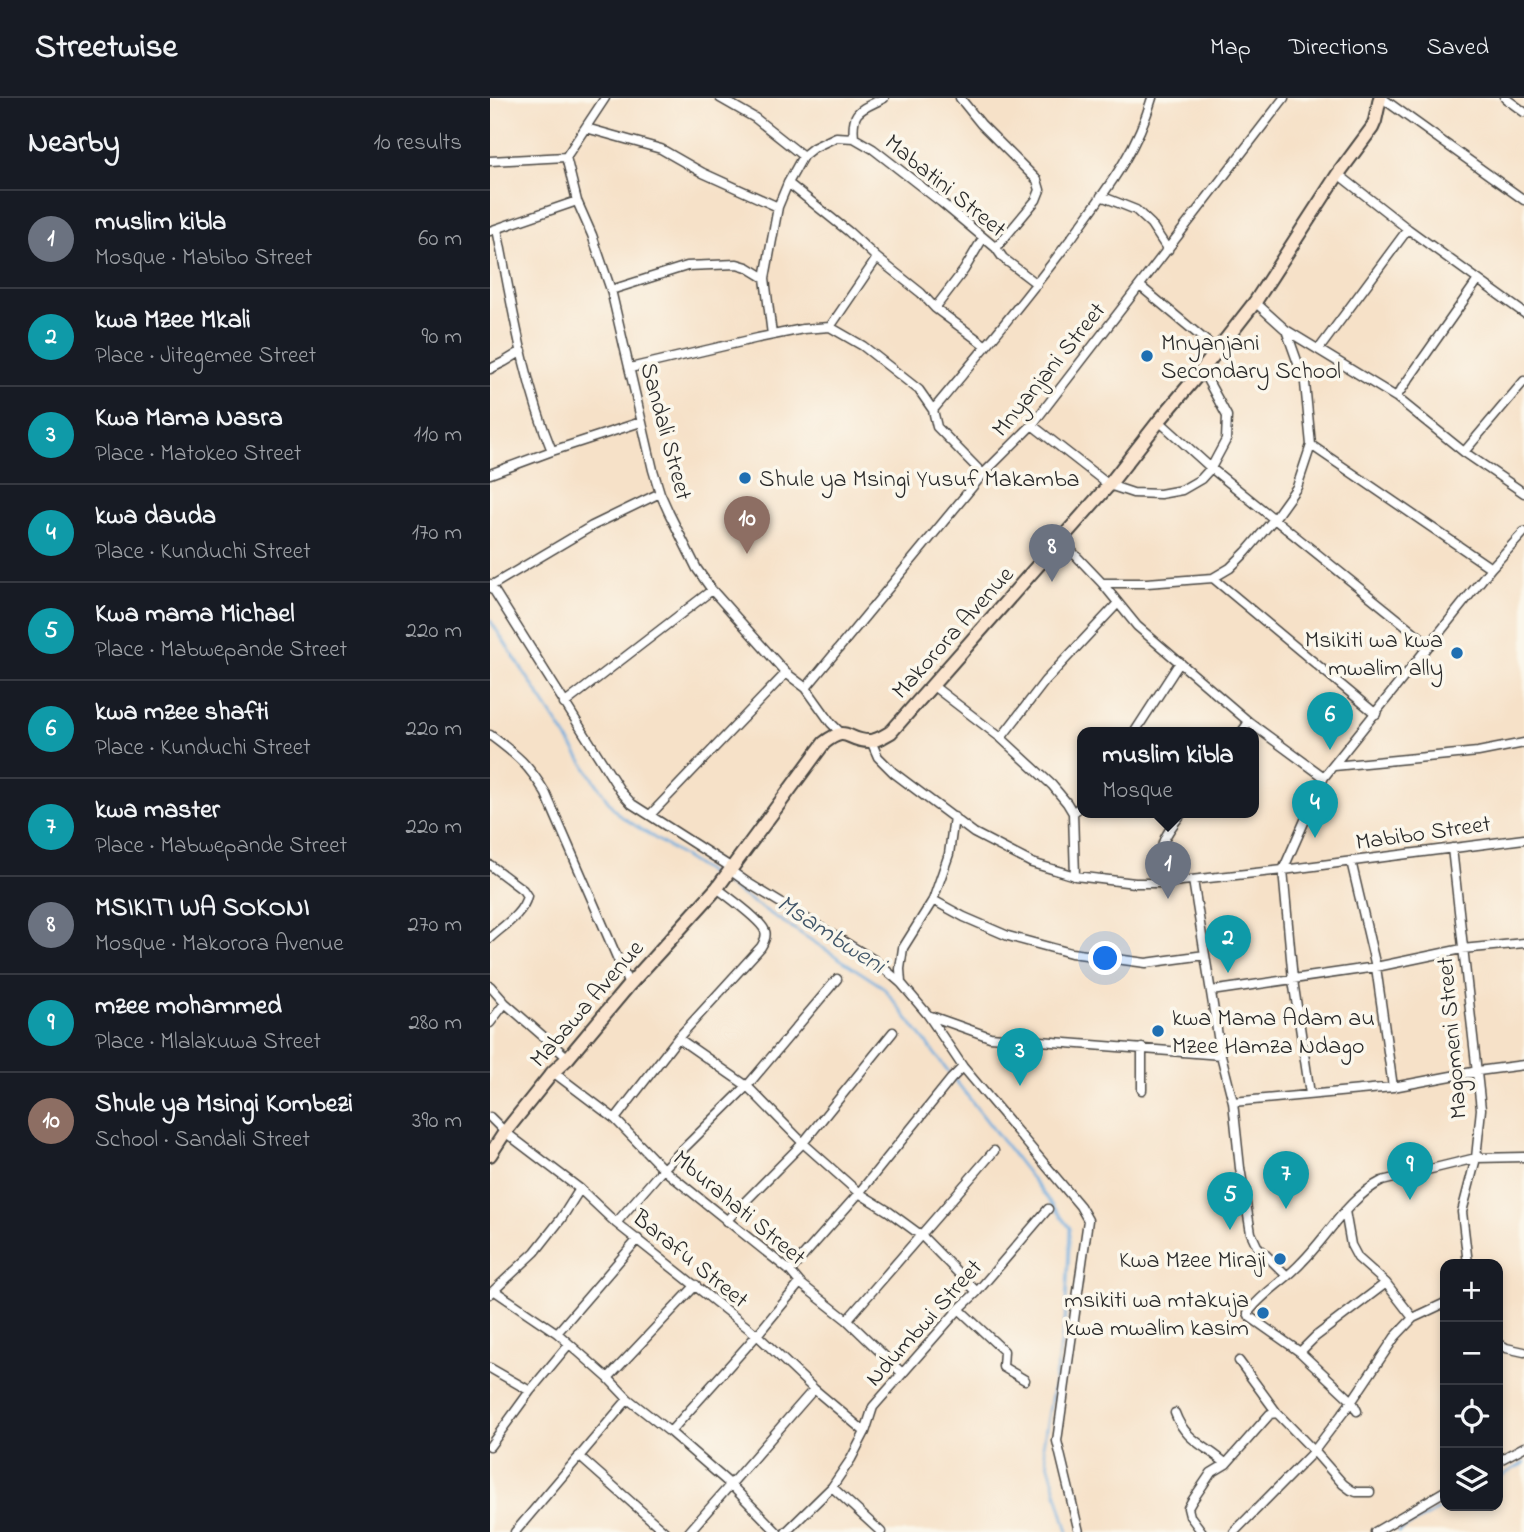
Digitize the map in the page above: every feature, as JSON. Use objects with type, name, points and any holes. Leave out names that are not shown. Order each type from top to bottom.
[{"type":"street","points":[[490,161],[566,157],[605,98]]},
{"type":"street","points":[[720,98],[755,118],[803,156],[778,207],[765,278],[772,335]]},
{"type":"street","points":[[854,138],[854,117],[860,110],[884,98]]},
{"type":"street","points":[[960,98],[981,124],[1037,180],[1040,190],[1036,200],[996,248]]},
{"type":"street","points":[[933,410],[1037,284],[1124,164],[1137,140],[1152,98]]},
{"type":"street","name":"Mnyanjani Street","points":[[806,688],[984,474],[1032,425],[1284,98]]},
{"type":"street","points":[[1380,98],[1524,200]]},
{"type":"street","name":"Makorora Avenue","points":[[871,741],[891,732],[1110,485],[1202,370],[1255,302],[1338,174],[1372,128],[1380,98]]},
{"type":"street","points":[[1505,98],[1524,112]]},
{"type":"street","points":[[586,128],[661,149],[703,173],[778,207]]},
{"type":"street","name":"Mabatini Street","points":[[803,156],[813,148],[836,138],[854,138],[873,149],[931,194],[996,248],[1003,258],[1037,284]]},
{"type":"street","name":"Sandali Street","points":[[566,157],[577,201],[592,234],[611,290],[660,494],[696,569],[786,673],[806,688],[841,733]]},
{"type":"street","points":[[1338,174],[1408,229],[1524,313]]},
{"type":"street","points":[[788,183],[921,293],[935,308],[986,346]]},
{"type":"street","points":[[1101,196],[1136,210],[1151,224],[1167,250]]},
{"type":"street","points":[[552,451],[541,424],[494,230],[577,201]]},
{"type":"street","points":[[1319,349],[1408,229]]},
{"type":"street","points":[[935,308],[964,270],[983,238]]},
{"type":"street","points":[[830,327],[877,258]]},
{"type":"street","points":[[611,290],[687,266],[737,264],[765,278]]},
{"type":"street","points":[[1396,397],[1478,281]]},
{"type":"street","points":[[1140,286],[1217,350]]},
{"type":"street","points":[[1255,302],[1286,330],[1396,397],[1464,452],[1524,493]]},
{"type":"street","points":[[630,368],[772,335],[830,327],[863,346],[919,390],[933,410],[937,427],[984,474]]},
{"type":"street","points":[[1102,583],[1213,578],[1230,568],[1275,519],[1297,487],[1311,445],[1306,383],[1286,330]]},
{"type":"street","points":[[490,369],[522,351]]},
{"type":"street","points":[[1032,425],[1110,485],[1133,493],[1160,494],[1182,490],[1201,479],[1211,468],[1226,440],[1227,416],[1202,370]]},
{"type":"street","points":[[1464,452],[1524,381]]},
{"type":"street","points":[[1159,421],[1211,468],[1430,645]]},
{"type":"street","points":[[490,474],[641,422]]},
{"type":"street","points":[[1311,445],[1492,569]]},
{"type":"street","points":[[615,1119],[678,1038],[761,947],[765,931],[725,877],[675,832],[632,804],[621,792],[491,585],[592,526],[660,494]]},
{"type":"street","points":[[1310,1094],[1293,980],[1283,870],[1324,777],[1524,533]]},
{"type":"street","points":[[1061,540],[1102,583],[1137,626],[1256,727]]},
{"type":"street","points":[[1213,578],[1376,714]]},
{"type":"street","points":[[564,704],[712,590]]},
{"type":"street","points":[[1001,738],[1045,681],[1118,603]]},
{"type":"street","points":[[1138,727],[1180,662]]},
{"type":"street","points":[[650,815],[786,673]]},
{"type":"street","points":[[932,685],[1001,738],[1052,785],[1073,813],[1075,876]]},
{"type":"street","points":[[1245,727],[1249,722]]},
{"type":"street","points":[[1259,729],[1324,777]]},
{"type":"street","points":[[725,877],[824,743],[835,734],[841,733],[871,741]]},
{"type":"street","points":[[490,735],[516,754],[533,771],[546,794],[629,985]]},
{"type":"street","name":"Mabibo Street","points":[[871,741],[878,757],[894,773],[974,833],[1032,863],[1075,876],[1135,883],[1163,883],[1524,839]]},
{"type":"street","points":[[1334,766],[1478,752],[1524,743]]},
{"type":"street","points":[[1073,813],[1077,809]]},
{"type":"street","points":[[901,983],[903,948],[933,900],[949,854],[954,817]]},
{"type":"street","points":[[1163,883],[1160,849],[1167,832],[1178,818]]},
{"type":"street","name":"Magomeni Street","points":[[1452,848],[1481,1109],[1476,1158],[1462,1212],[1467,1259]]},
{"type":"street","points":[[1351,861],[1376,968],[1393,1087]]},
{"type":"street","points":[[490,865],[527,896],[525,904],[516,915],[490,938]]},
{"type":"street","points":[[725,877],[767,895],[874,960],[901,983],[928,1014],[957,1073],[1080,1206],[1088,1220],[1057,1441],[1079,1532]]},
{"type":"street","name":"Mabawa Avenue","points":[[490,1153],[553,1072],[725,877]]},
{"type":"street","points":[[1193,880],[1222,1055],[1233,1102],[1251,1233],[1257,1246],[1287,1276]]},
{"type":"street","points":[[933,900],[1008,936],[1071,953],[1146,963],[1205,955]]},
{"type":"street","points":[[1211,991],[1376,968],[1462,949],[1524,943]]},
{"type":"street","points":[[616,1223],[663,1169],[747,1086],[837,979]]},
{"type":"street","points":[[490,986],[505,1003],[568,1058]]},
{"type":"street","points":[[490,1023],[505,1003]]},
{"type":"street","points":[[928,1014],[990,1037],[1222,1055]]},
{"type":"street","points":[[726,1221],[803,1143],[894,1032]]},
{"type":"street","points":[[678,1038],[747,1086],[803,1143],[859,1194],[888,1210],[922,1236],[977,1292]]},
{"type":"street","points":[[1142,1048],[1142,1090]]},
{"type":"street","points":[[1233,1102],[1393,1087],[1524,1065]]},
{"type":"street","name":"Mburahati Street","points":[[553,1072],[615,1119],[663,1169],[790,1271],[800,1283],[847,1321],[902,1373]]},
{"type":"street","points":[[790,1271],[859,1194],[957,1073]]},
{"type":"street","name":"Barafu Street","points":[[490,1117],[505,1132],[580,1189],[616,1223],[757,1335],[865,1432]]},
{"type":"street","points":[[847,1321],[994,1151]]},
{"type":"street","points":[[1357,1411],[1352,1401],[1300,1352],[1248,1313],[1259,1299],[1301,1264],[1345,1211],[1369,1187],[1382,1181],[1476,1158],[1524,1157]]},
{"type":"street","points":[[580,1189],[535,1252],[493,1293],[557,1333],[628,1399],[732,1485],[778,1532]]},
{"type":"street","name":"Ndumbwi Street","points":[[786,1532],[832,1488],[865,1432],[873,1407],[1048,1209]]},
{"type":"street","points":[[1345,1211],[1354,1252],[1386,1283],[1413,1318]]},
{"type":"street","points":[[557,1333],[638,1239]]},
{"type":"street","points":[[670,1432],[800,1283]]},
{"type":"street","points":[[1300,1352],[1322,1331],[1386,1283]]},
{"type":"street","points":[[608,1378],[696,1285]]},
{"type":"street","points":[[1234,1532],[1314,1451],[1395,1337],[1413,1318],[1440,1305]]},
{"type":"street","points":[[960,1309],[1004,1351],[1003,1367],[1025,1380]]},
{"type":"street","points":[[490,1446],[569,1344]]},
{"type":"street","points":[[1503,1346],[1524,1352]]},
{"type":"street","points":[[1239,1361],[1277,1413],[1335,1476],[1351,1490],[1370,1492]]},
{"type":"street","points":[[490,1368],[530,1391]]},
{"type":"street","points":[[689,1532],[814,1389]]},
{"type":"street","points":[[515,1532],[628,1399]]},
{"type":"street","points":[[1175,1413],[1189,1436],[1226,1464]]},
{"type":"street","points":[[1202,1532],[1190,1516],[1188,1508],[1211,1473],[1226,1464],[1270,1414],[1277,1413]]},
{"type":"street","points":[[1503,1458],[1524,1447]]},
{"type":"street","points":[[579,1456],[665,1532]]},
{"type":"street","points":[[832,1488],[881,1532]]},
{"type":"street","points":[[1375,1532],[1440,1494]]},
{"type":"waterway","name":"Msambweni","points":[[490,620],[619,815],[719,880]]},
{"type":"waterway","name":"Msambweni","points":[[725,884],[883,987],[1070,1228],[1065,1321],[1043,1445],[1068,1532]]},
{"type":"waterway","name":"Msambweni","points":[[1503,1475],[1524,1463]]},
{"type":"waterway","name":"Msambweni","points":[[1398,1532],[1440,1509]]},
{"type":"place","name":"Mnyanjani Secondary School","points":[[1147,356]]},
{"type":"place","name":"Shule ya Msingi Yusuf Makamba","points":[[745,478]]},
{"type":"place","name":"Shule ya Msingi Kombezi","points":[[747,554]]},
{"type":"place","name":"MSIKITI WA SOKONI","points":[[1052,582]]},
{"type":"place","name":"Msikiti wa kwa mwalim ally","points":[[1457,653]]},
{"type":"place","name":"kwa mzee shafti","points":[[1330,750]]},
{"type":"place","name":"kwa dauda","points":[[1315,838]]},
{"type":"place","name":"muslim kibla","points":[[1168,899]]},
{"type":"place","name":"kwa Mzee Mkali","points":[[1228,973]]},
{"type":"place","name":"kwa Mama Adam au Mzee Hamza Ndago","points":[[1158,1031]]},
{"type":"place","name":"Kwa Mama Nasra","points":[[1020,1086]]},
{"type":"place","name":"mzee mohammed","points":[[1410,1200]]},
{"type":"place","name":"kwa master","points":[[1286,1209]]},
{"type":"place","name":"Kwa mama Michael","points":[[1230,1230]]},
{"type":"place","name":"Kwa Mzee Miraji","points":[[1280,1259]]},
{"type":"place","name":"msikiti wa mtakuja kwa mwalim kasim","points":[[1263,1313]]}]
